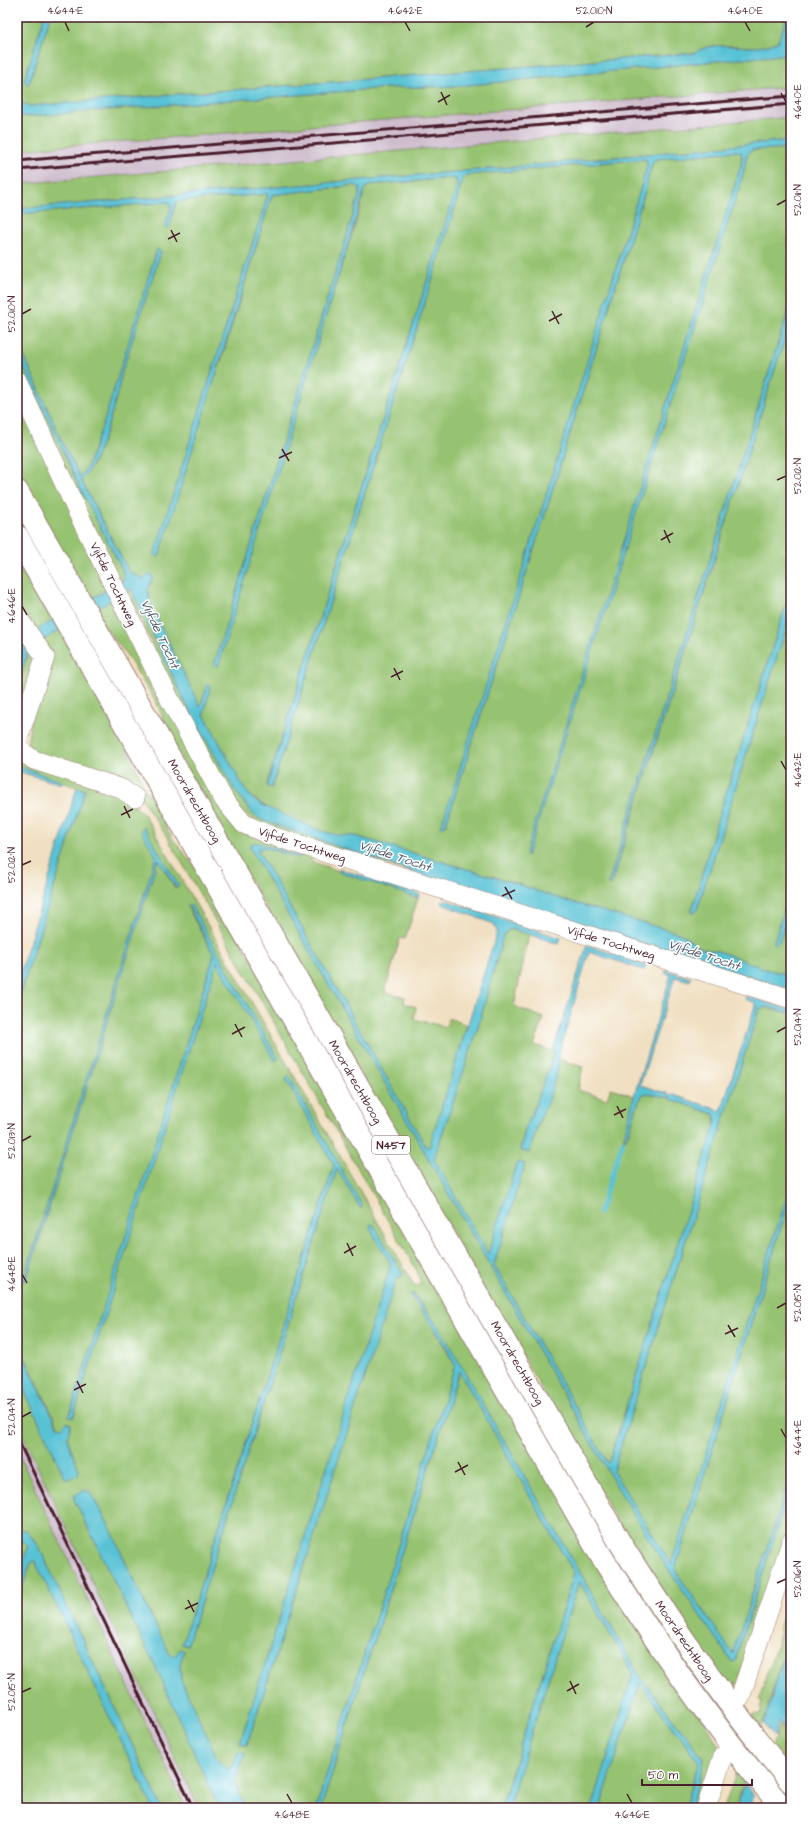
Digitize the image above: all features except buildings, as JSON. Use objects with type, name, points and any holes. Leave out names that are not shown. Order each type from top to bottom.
[{"type":"main road","name":"Moordrechtboog","points":[[17,491],[619,1541],[703,1670],[732,1709],[791,1782]]},
{"type":"main road","name":"Moordrechtboog","points":[[17,536],[600,1554],[645,1625],[715,1725],[783,1808]]},
{"type":"street","name":"Vijfde Tochtweg","points":[[17,381],[77,511],[170,700],[224,800],[244,824],[269,835],[791,999]]},
{"type":"street","points":[[17,616],[45,657],[17,742]]},
{"type":"street","points":[[17,748],[34,760],[120,788],[135,798]]},
{"type":"street","points":[[740,1698],[791,1542]]},
{"type":"street","points":[[706,1808],[723,1756]]},
{"type":"shaded area","points":[[791,87],[791,117],[17,184],[17,150]]},
{"type":"shaded area","points":[[17,1423],[199,1808],[186,1808],[17,1451]]},
{"type":"green space","points":[[17,17],[44,17],[24,81],[26,84],[29,83],[50,17],[787,17],[778,41],[757,47],[713,46],[704,48],[695,53],[30,106],[22,103],[17,104]]},
{"type":"green space","points":[[791,54],[791,87],[17,150],[17,117],[387,88],[458,86]]},
{"type":"green space","points":[[791,117],[791,140],[513,167],[17,209],[17,184]]},
{"type":"green space","points":[[791,148],[791,302],[608,884],[610,886],[612,882],[791,319],[791,589],[716,825],[692,910],[695,913],[697,910],[791,613],[791,887],[774,942],[779,942],[791,904],[791,975],[768,970],[721,952],[701,948],[681,934],[355,836],[450,883],[271,832],[236,807],[187,719],[127,590],[132,590],[185,702],[245,805],[321,831],[291,819],[261,804],[245,790],[204,714],[211,685],[208,685],[200,707],[150,604],[148,589],[153,577],[144,579],[129,572],[81,480],[95,460],[107,429],[122,372],[161,251],[157,250],[104,422],[87,467],[80,478],[62,442],[17,340],[17,214],[169,202],[171,208],[165,227],[168,228],[176,203],[180,201],[268,194],[154,556],[222,358],[272,195],[355,185],[360,188],[359,196],[214,665],[359,212],[365,189],[370,185],[451,178],[456,179],[457,186],[267,784],[269,788],[272,787],[463,178],[467,175],[645,159],[647,167],[445,827],[547,508],[652,164],[656,159],[736,151],[741,152],[741,165],[526,855],[743,175],[747,155],[752,150]]},
{"type":"green space","points":[[17,352],[78,484],[123,571],[124,580],[121,582],[58,458],[17,368]]},
{"type":"green space","points":[[17,394],[220,803],[309,853],[313,862],[418,898],[405,939],[400,938],[385,992],[405,997],[404,1003],[416,1007],[414,1019],[446,1027],[449,1018],[467,1025],[429,1148],[426,1147],[257,849],[266,848],[299,858],[255,842],[249,846],[614,1482],[666,1566],[732,1662],[735,1661],[791,1484],[791,1523],[733,1697],[629,1542],[181,759],[157,704],[126,654],[105,627],[17,473]]},
{"type":"green space","points":[[17,554],[126,745],[144,786],[172,838],[200,873],[719,1746],[699,1808],[690,1808],[702,1770],[703,1758],[639,1675],[440,1329],[413,1293],[455,1365],[316,1808],[246,1808],[235,1783],[238,1752],[232,1768],[228,1769],[219,1762],[181,1680],[180,1664],[184,1651],[180,1650],[173,1656],[170,1655],[133,1579],[110,1527],[90,1492],[75,1495],[74,1499],[157,1670],[219,1808],[199,1808],[17,1423],[17,1374],[65,1478],[69,1479],[79,1470],[67,1438],[71,1424],[62,1428],[58,1426],[17,1341],[17,1004],[85,790],[17,766],[17,755],[117,791],[144,814],[415,1287],[421,1284],[417,1271],[167,837],[139,795],[40,758],[27,744],[44,643],[17,604]],"holes":[[[156,856],[179,886],[175,888],[158,859],[26,1281],[23,1282]],[[187,906],[218,962],[216,963],[73,1418],[70,1417],[214,955]],[[286,1079],[362,1208],[360,1208],[337,1168],[187,1646],[182,1644],[334,1165]],[[372,1232],[390,1254],[403,1275],[399,1278],[397,1277],[247,1745],[240,1743],[391,1264]]]},
{"type":"green space","points":[[29,648],[36,661],[17,721],[17,690]]},
{"type":"green space","points":[[512,929],[529,934],[514,1006],[544,1018],[534,1045],[553,1051],[553,1057],[531,1117],[528,1119],[520,1150],[529,1153],[558,1066],[558,1059],[583,1067],[578,1090],[607,1099],[611,1088],[634,1096],[624,1140],[628,1136],[639,1100],[643,1094],[648,1093],[669,1098],[671,1097],[670,1099],[714,1114],[716,1121],[609,1462],[607,1462],[494,1265],[525,1164],[517,1162],[488,1255],[434,1159],[477,1031],[503,936],[507,931]]},
{"type":"green space","points":[[762,1007],[791,1013],[791,1183],[671,1565],[613,1471],[759,1009]]},
{"type":"green space","points":[[791,1195],[791,1473],[733,1655],[675,1570]]},
{"type":"green space","points":[[459,1371],[574,1573],[501,1808],[321,1808]]},
{"type":"green space","points":[[17,1451],[186,1808],[162,1808],[38,1545],[26,1531],[17,1527]]},
{"type":"green space","points":[[17,1536],[28,1546],[17,1582]]},
{"type":"green space","points":[[35,1561],[153,1808],[17,1808],[17,1601],[31,1563]]},
{"type":"green space","points":[[579,1581],[633,1673],[592,1808],[508,1808]]},
{"type":"green space","points":[[791,1597],[791,1632],[768,1706],[770,1708],[759,1731],[752,1721],[754,1714],[760,1715],[762,1709],[760,1708],[762,1701],[759,1700],[781,1631],[778,1630]]},
{"type":"green space","points":[[640,1683],[699,1762],[684,1808],[600,1808]]},
{"type":"green space","points":[[780,1724],[787,1733],[784,1728],[791,1728],[791,1769],[772,1746]]},
{"type":"green space","points":[[737,1770],[744,1778],[744,1781],[736,1808],[724,1808]]},
{"type":"water","points":[[44,17],[50,17],[29,83],[26,84],[24,81]]},
{"type":"water","points":[[787,17],[791,17],[787,41],[791,43],[791,54],[458,86],[387,88],[17,117],[17,104],[22,103],[30,106],[695,53],[704,48],[714,46],[757,47],[778,41]]},
{"type":"water","points":[[791,140],[791,148],[752,150],[747,155],[743,175],[527,857],[526,852],[741,165],[741,152],[736,151],[656,159],[652,164],[547,508],[445,827],[441,827],[543,505],[647,167],[647,162],[645,159],[467,175],[463,178],[272,787],[269,788],[267,785],[457,186],[456,179],[451,178],[370,185],[365,189],[218,667],[214,665],[359,196],[360,188],[355,185],[272,195],[159,557],[154,555],[268,194],[180,201],[176,203],[169,228],[165,227],[171,208],[169,202],[17,214],[17,209],[513,167]]},
{"type":"water","name":"Vijfde Tocht","points":[[157,249],[161,251],[122,372],[107,429],[95,459],[81,480],[129,572],[144,579],[150,573],[153,577],[148,589],[150,604],[200,707],[208,684],[211,685],[204,714],[245,790],[254,800],[264,806],[321,831],[337,835],[355,836],[681,934],[701,948],[721,952],[768,970],[791,975],[791,990],[459,887],[262,820],[254,815],[234,789],[185,702],[131,589],[29,648],[17,690],[17,641],[124,580],[123,571],[78,484],[17,352],[17,340],[62,442],[80,477],[87,467],[104,422]]},
{"type":"water","points":[[791,302],[791,319],[610,886],[608,884]]},
{"type":"water","points":[[791,589],[791,613],[695,913],[692,912],[692,910],[716,825]]},
{"type":"water","points":[[17,766],[61,781],[61,784],[17,771]]},
{"type":"water","points":[[77,787],[85,790],[17,1004],[17,983]]},
{"type":"water","points":[[144,827],[179,886],[176,888],[158,859],[26,1281],[23,1282],[156,856],[141,830]]},
{"type":"water","points":[[255,842],[301,856],[299,858],[266,848],[257,849],[426,1147],[429,1147],[497,932],[494,924],[442,904],[442,901],[445,900],[561,938],[559,944],[512,929],[507,931],[503,936],[477,1031],[434,1159],[488,1254],[517,1162],[525,1164],[494,1265],[607,1462],[609,1462],[716,1121],[714,1114],[670,1099],[671,1094],[721,1111],[756,1003],[745,999],[746,996],[791,1010],[791,1013],[767,1007],[759,1009],[613,1471],[671,1564],[791,1183],[791,1195],[675,1570],[733,1654],[791,1473],[791,1484],[735,1661],[732,1662],[666,1566],[614,1482],[249,846]]},
{"type":"water","points":[[340,869],[419,894],[419,896],[418,898],[339,872]]},
{"type":"water","points":[[791,887],[791,904],[779,942],[775,944],[774,942]]},
{"type":"water","points":[[188,905],[191,905],[278,1059],[275,1061],[217,962],[73,1418],[69,1417],[214,955]]},
{"type":"water","points":[[587,945],[646,965],[644,970],[589,952],[558,1057],[555,1082],[537,1126],[529,1153],[520,1150],[528,1119],[531,1117],[553,1057],[553,1051]]},
{"type":"water","points":[[666,970],[691,978],[690,981],[675,977],[640,1085],[669,1094],[669,1098],[648,1093],[643,1094],[637,1105],[627,1136],[623,1141],[634,1096],[671,975],[665,973]]},
{"type":"water","points":[[289,1076],[363,1207],[360,1208],[337,1169],[187,1646],[182,1644],[334,1165],[286,1079]]},
{"type":"water","points":[[371,1224],[374,1225],[403,1275],[402,1277],[397,1277],[247,1745],[240,1743],[391,1264],[372,1232],[370,1226]]},
{"type":"water","points":[[412,1293],[440,1329],[639,1675],[703,1758],[702,1770],[690,1808],[684,1808],[699,1762],[640,1683],[600,1808],[592,1808],[633,1673],[579,1581],[508,1808],[501,1808],[574,1573],[459,1371],[321,1808],[316,1808],[455,1365],[440,1336],[410,1295]]},
{"type":"water","points":[[17,1341],[57,1426],[62,1427],[67,1422],[71,1424],[67,1438],[79,1470],[78,1474],[69,1479],[65,1478],[17,1374]]},
{"type":"water","points":[[86,1490],[90,1492],[110,1527],[133,1579],[170,1655],[173,1656],[177,1654],[180,1649],[184,1651],[180,1664],[181,1680],[219,1762],[228,1769],[232,1768],[238,1752],[245,1754],[235,1783],[246,1808],[219,1808],[157,1670],[74,1499],[75,1495]]},
{"type":"water","points":[[17,1527],[26,1531],[38,1545],[162,1808],[153,1808],[35,1561],[31,1563],[17,1601],[17,1582],[28,1546],[17,1536]]},
{"type":"water","points":[[791,1632],[791,1728],[784,1728],[779,1721],[774,1737],[764,1724]]},
{"type":"water","points":[[745,1784],[754,1795],[750,1808],[736,1808]]},
{"type":"waterway","points":[[599,1213],[623,1141]]},
{"type":"railway","points":[[17,161],[791,96]]},
{"type":"railway","points":[[17,170],[791,104]]},
{"type":"railway","points":[[17,1438],[193,1808]]}]
